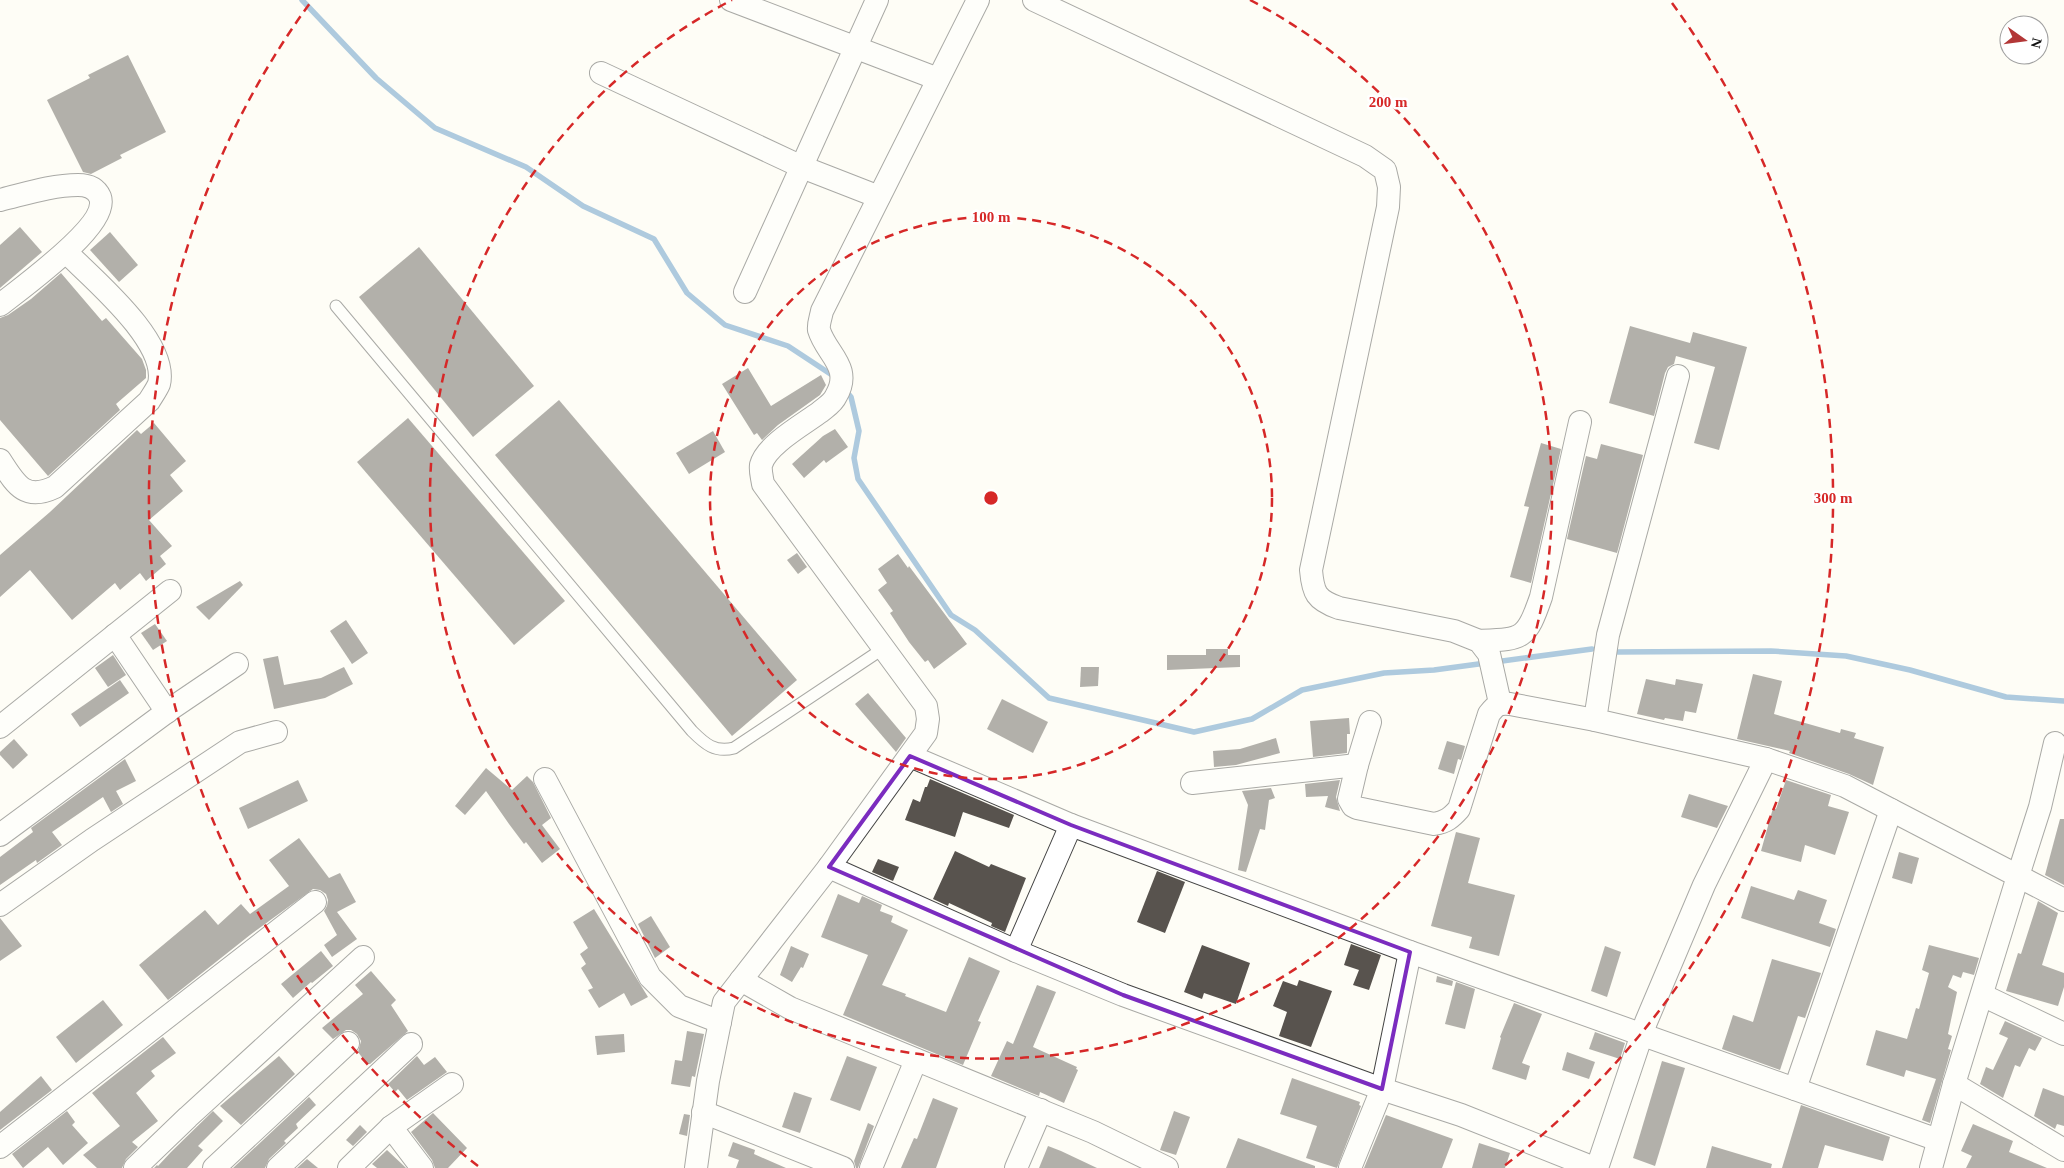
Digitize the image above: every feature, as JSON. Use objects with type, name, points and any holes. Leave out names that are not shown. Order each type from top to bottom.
[{"type":"street","points":[[731,0],[856,46],[938,79]]},
{"type":"street","points":[[745,292],[877,0]]},
{"type":"street","points":[[696,1168],[703,1112],[724,1002],[829,867],[926,733],[928,719],[926,706],[763,484],[761,473],[762,464],[768,451],[829,405],[840,385],[837,358],[818,328],[822,311],[978,0]]},
{"type":"street","points":[[1034,0],[1365,156],[1385,170],[1389,188],[1388,207],[1311,570],[1312,585],[1316,596],[1326,603],[1339,608],[1454,631],[1484,648],[1500,703]]},
{"type":"street","points":[[601,73],[802,167],[880,197]]},
{"type":"street","points":[[0,200],[55,187],[78,185],[89,186],[98,191],[101,201],[101,209],[97,217],[66,252],[0,305]]},
{"type":"street","points":[[0,460],[20,488],[35,493],[45,492],[55,487],[149,401],[159,385],[160,370],[155,352],[138,325],[66,252]]},
{"type":"street","points":[[1595,720],[1608,635],[1678,376]]},
{"type":"street","points":[[1484,648],[1521,637],[1528,630],[1534,616],[1541,597],[1580,422]]},
{"type":"street","points":[[0,728],[170,590]]},
{"type":"street","points":[[115,635],[167,712]]},
{"type":"street","points":[[0,835],[167,712],[237,664]]},
{"type":"street","points":[[1370,722],[1356,765],[1349,799],[1353,806],[1424,822],[1444,822],[1451,818],[1459,809],[1489,714],[1494,706],[1500,703],[1595,720],[1766,759],[1845,786],[2064,900]]},
{"type":"street","points":[[0,905],[92,840],[240,742],[276,732]]},
{"type":"street","points":[[1931,1168],[1954,1084],[2040,807],[2055,743]]},
{"type":"street","points":[[910,756],[1071,825],[1410,952],[1938,1140]]},
{"type":"street","points":[[829,867],[1016,951],[1123,996],[1382,1089],[1462,1115],[1595,1168],[1641,1034],[1704,884],[1766,759]]},
{"type":"street","points":[[1192,783],[1356,765]]},
{"type":"street","points":[[545,779],[650,977],[679,1006],[720,1022]]},
{"type":"street","points":[[1795,1089],[1891,810]]},
{"type":"street","points":[[1016,951],[1071,825]]},
{"type":"street","points":[[0,1147],[315,902]]},
{"type":"street","points":[[1350,1168],[1382,1089],[1410,952]]},
{"type":"street","points":[[135,1168],[362,957]]},
{"type":"street","points":[[741,980],[790,1008],[1093,1132],[1167,1168]]},
{"type":"street","points":[[1982,995],[2064,1034]]},
{"type":"street","points":[[214,1168],[348,1044]]},
{"type":"street","points":[[278,1168],[411,1044]]},
{"type":"street","points":[[870,1168],[916,1060]]},
{"type":"street","points":[[349,1168],[391,1127],[452,1084]]},
{"type":"street","points":[[1954,1084],[2064,1150]]},
{"type":"street","points":[[1016,1168],[1041,1110]]},
{"type":"street","points":[[703,1112],[843,1168]]},
{"type":"street","points":[[391,1127],[422,1168]]},
{"type":"lane","points":[[336,306],[692,731],[705,744],[716,749],[734,748],[884,648]]},
{"type":"highlighted area","points":[[910,756],[1071,825],[1410,952],[1382,1089],[1123,995],[829,867]]},
{"type":"building","points":[[128,55],[166,132],[120,155],[122,158],[91,174],[83,172],[47,100],[90,78],[88,75]]},
{"type":"building","points":[[20,227],[42,252],[0,288],[0,245]]},
{"type":"building","points":[[110,232],[138,265],[119,282],[90,250]]},
{"type":"building","points":[[419,247],[534,386],[473,437],[359,297]]},
{"type":"building","points":[[61,273],[102,321],[106,318],[142,359],[146,370],[146,378],[116,404],[120,410],[48,476],[0,420],[0,318],[8,315],[31,299]]},
{"type":"building","points":[[1630,326],[1690,343],[1693,332],[1747,347],[1719,450],[1694,443],[1715,367],[1676,356],[1674,364],[1668,367],[1665,373],[1654,416],[1609,403]]},
{"type":"building","points":[[748,368],[771,406],[821,375],[826,385],[820,395],[778,425],[762,440],[757,433],[754,435],[722,384]]},
{"type":"building","points":[[559,400],[797,680],[732,736],[495,455]]},
{"type":"building","points":[[408,418],[565,601],[514,645],[357,462]]},
{"type":"building","points":[[154,423],[186,461],[170,475],[183,491],[149,520],[172,546],[160,556],[166,564],[146,581],[140,573],[120,590],[115,583],[72,620],[30,570],[0,597],[0,555],[50,512],[137,430],[141,434]]},
{"type":"building","points":[[835,429],[848,447],[826,463],[824,460],[804,478],[792,464],[823,436]]},
{"type":"building","points":[[713,431],[725,452],[689,474],[676,453]]},
{"type":"building","points":[[1541,443],[1561,449],[1531,583],[1510,577],[1529,507],[1524,506]]},
{"type":"building","points":[[1601,444],[1643,455],[1617,553],[1567,539],[1586,456],[1597,459]]},
{"type":"building","points":[[797,553],[807,567],[798,574],[787,560]]},
{"type":"building","points":[[898,554],[967,644],[934,669],[928,660],[925,662],[909,642],[890,613],[893,611],[878,590],[887,583],[878,569]]},
{"type":"building","points":[[240,581],[243,585],[209,620],[196,607]]},
{"type":"building","points":[[346,620],[368,653],[352,664],[330,631]]},
{"type":"building","points":[[155,624],[167,641],[153,650],[141,633]]},
{"type":"building","points":[[1206,649],[1228,649],[1228,655],[1240,655],[1240,667],[1167,670],[1167,655],[1206,655]]},
{"type":"building","points":[[113,655],[126,675],[108,687],[95,668]]},
{"type":"building","points":[[278,656],[284,685],[321,678],[344,667],[353,684],[325,698],[274,709],[263,659]]},
{"type":"building","points":[[1081,667],[1099,667],[1098,686],[1080,687]]},
{"type":"building","points":[[1753,674],[1782,681],[1774,714],[1840,733],[1841,729],[1856,733],[1854,738],[1884,747],[1873,785],[1849,774],[1789,753],[1790,751],[1737,739]]},
{"type":"building","points":[[1646,679],[1675,685],[1676,679],[1703,684],[1696,713],[1685,711],[1683,721],[1665,718],[1664,720],[1637,714]]},
{"type":"building","points":[[120,680],[129,693],[80,727],[71,714]]},
{"type":"building","points":[[868,693],[906,738],[896,752],[855,704]]},
{"type":"building","points":[[1002,699],[1048,722],[1033,753],[987,729]]},
{"type":"building","points":[[1349,718],[1350,734],[1347,734],[1347,753],[1313,757],[1310,721]]},
{"type":"building","points":[[1276,738],[1280,753],[1236,765],[1214,767],[1213,751],[1240,749]]},
{"type":"building","points":[[14,739],[28,755],[13,769],[0,755],[0,752]]},
{"type":"building","points":[[1447,741],[1465,746],[1461,760],[1458,759],[1454,774],[1438,769]]},
{"type":"building","points":[[125,759],[136,781],[116,791],[123,804],[111,812],[103,797],[52,832],[62,845],[37,863],[36,860],[0,885],[0,857],[33,832],[31,828]]},
{"type":"building","points":[[486,768],[512,790],[527,776],[533,782],[551,818],[542,825],[560,849],[542,863],[526,842],[524,844],[486,791],[465,815],[455,806]]},
{"type":"building","points":[[930,779],[1014,815],[1009,828],[963,812],[955,837],[905,820],[913,799],[920,802]]},
{"type":"building","points":[[298,780],[308,801],[248,829],[239,808]]},
{"type":"building","points":[[1340,780],[1336,797],[1340,811],[1325,807],[1328,796],[1306,797],[1305,784]]},
{"type":"building","points":[[1786,780],[1831,795],[1828,806],[1849,812],[1835,855],[1805,845],[1801,862],[1761,851],[1773,808],[1776,809]]},
{"type":"building","points":[[1271,788],[1275,798],[1269,800],[1265,830],[1260,829],[1246,872],[1238,870],[1248,805],[1242,791]]},
{"type":"building","points":[[1689,794],[1728,806],[1717,828],[1681,817]]},
{"type":"building","points":[[2060,819],[2064,819],[2064,885],[2045,875]]},
{"type":"building","points":[[1456,832],[1480,838],[1468,883],[1515,895],[1499,956],[1469,948],[1472,937],[1431,926]]},
{"type":"building","points":[[299,838],[329,878],[340,873],[356,902],[337,912],[357,939],[332,957],[324,945],[337,935],[324,911],[328,900],[326,894],[320,890],[313,889],[250,935],[168,1000],[139,965],[205,910],[218,925],[241,904],[250,914],[289,886],[269,860]]},
{"type":"building","points":[[955,851],[989,867],[991,864],[1026,878],[1005,932],[991,926],[992,923],[949,903],[948,906],[933,899]]},
{"type":"building","points":[[1899,852],[1919,858],[1912,884],[1892,878]]},
{"type":"building","points":[[878,859],[899,867],[893,881],[872,872]]},
{"type":"building","points":[[1157,871],[1185,882],[1165,933],[1137,922]]},
{"type":"building","points":[[1751,886],[1794,900],[1798,890],[1827,900],[1819,923],[1836,929],[1830,947],[1741,918]]},
{"type":"building","points":[[838,894],[859,903],[862,896],[882,905],[880,911],[893,916],[891,922],[908,930],[882,985],[906,994],[905,996],[946,1012],[969,957],[1000,971],[978,1021],[981,1022],[963,1065],[843,1015],[868,955],[821,937]]},
{"type":"building","points":[[2038,901],[2058,913],[2042,965],[2064,973],[2064,987],[2058,1006],[2006,991],[2018,953],[2021,954]]},
{"type":"building","points":[[594,909],[648,997],[631,1006],[624,993],[599,1008],[588,990],[593,988],[581,968],[586,964],[580,954],[588,948],[573,922]]},
{"type":"building","points":[[651,916],[670,947],[655,958],[638,924]]},
{"type":"building","points":[[0,918],[22,946],[0,961]]},
{"type":"building","points":[[1351,944],[1381,955],[1369,990],[1353,985],[1359,970],[1344,965]]},
{"type":"building","points":[[1202,945],[1250,963],[1236,1004],[1204,993],[1202,999],[1184,992]]},
{"type":"building","points":[[1929,945],[1979,958],[1974,975],[1963,972],[1961,978],[1953,975],[1948,987],[1957,992],[1948,1034],[1952,1036],[1948,1049],[1951,1050],[1930,1123],[1922,1120],[1936,1079],[1906,1070],[1904,1077],[1866,1065],[1876,1030],[1907,1039],[1916,1008],[1919,1009],[1929,973],[1922,970]]},
{"type":"building","points":[[791,946],[809,954],[803,968],[801,967],[792,982],[780,975]]},
{"type":"building","points":[[1605,946],[1621,952],[1607,997],[1591,991]]},
{"type":"building","points":[[321,951],[333,966],[293,998],[281,984]]},
{"type":"building","points":[[1772,959],[1821,973],[1805,1018],[1798,1016],[1780,1070],[1722,1049],[1733,1015],[1753,1022]]},
{"type":"building","points":[[371,971],[396,1000],[391,1005],[408,1031],[370,1064],[367,1064],[358,1052],[361,1041],[357,1034],[351,1030],[346,1030],[333,1039],[322,1028],[363,994],[355,985]]},
{"type":"building","points":[[1437,976],[1453,981],[1452,986],[1436,982]]},
{"type":"building","points":[[1299,980],[1332,991],[1311,1047],[1279,1036],[1287,1012],[1273,1006],[1283,981],[1297,986]]},
{"type":"building","points":[[1456,982],[1475,989],[1465,1029],[1445,1024]]},
{"type":"building","points":[[1037,985],[1056,992],[1033,1047],[1077,1067],[1076,1069],[1078,1070],[1064,1103],[1040,1092],[1039,1096],[991,1076],[1007,1041],[1013,1044]]},
{"type":"building","points":[[103,1000],[123,1025],[76,1063],[56,1037]]},
{"type":"building","points":[[1514,1003],[1542,1014],[1522,1063],[1530,1066],[1526,1080],[1492,1069],[1500,1037]]},
{"type":"building","points":[[2005,1021],[2042,1038],[2035,1051],[2029,1048],[2020,1067],[2015,1065],[2003,1098],[1980,1084],[1986,1067],[1993,1070],[2008,1038],[1999,1034]]},
{"type":"building","points":[[687,1031],[704,1034],[695,1077],[692,1076],[690,1087],[671,1084],[675,1060],[682,1061]]},
{"type":"building","points":[[1595,1032],[1625,1043],[1620,1059],[1589,1049]]},
{"type":"building","points":[[624,1034],[625,1052],[597,1055],[595,1036]]},
{"type":"building","points":[[163,1037],[176,1053],[151,1071],[155,1076],[136,1093],[158,1121],[132,1142],[138,1147],[126,1159],[122,1168],[97,1168],[83,1155],[120,1126],[92,1093]]},
{"type":"building","points":[[1567,1052],[1595,1062],[1589,1079],[1562,1070]]},
{"type":"building","points":[[279,1056],[295,1074],[241,1125],[220,1106]]},
{"type":"building","points":[[417,1056],[424,1065],[435,1057],[447,1072],[407,1100],[398,1089],[395,1092],[388,1084]]},
{"type":"building","points":[[847,1056],[877,1067],[860,1111],[830,1100]]},
{"type":"building","points":[[1662,1061],[1685,1068],[1655,1166],[1633,1158]]},
{"type":"building","points":[[41,1076],[52,1090],[0,1130],[0,1112]]},
{"type":"building","points":[[1292,1078],[1360,1102],[1359,1105],[1361,1106],[1337,1168],[1306,1158],[1317,1126],[1280,1114]]},
{"type":"building","points":[[2043,1088],[2064,1096],[2064,1126],[2057,1124],[2055,1129],[2034,1116]]},
{"type":"building","points":[[794,1092],[812,1098],[800,1133],[782,1127]]},
{"type":"building","points":[[309,1097],[316,1105],[296,1124],[298,1128],[269,1159],[265,1168],[233,1168]]},
{"type":"building","points":[[933,1098],[958,1108],[936,1168],[901,1168],[914,1138],[917,1139]]},
{"type":"building","points":[[1801,1105],[1890,1137],[1883,1161],[1825,1145],[1818,1168],[1782,1168]]},
{"type":"building","points":[[67,1111],[75,1122],[72,1125],[88,1143],[63,1165],[48,1147],[23,1168],[12,1154]]},
{"type":"building","points":[[213,1111],[223,1121],[198,1146],[203,1150],[187,1168],[154,1168],[158,1166]]},
{"type":"building","points":[[1174,1111],[1190,1117],[1176,1155],[1160,1150]]},
{"type":"building","points":[[433,1113],[467,1148],[448,1168],[435,1168],[432,1160],[411,1132]]},
{"type":"building","points":[[684,1114],[690,1115],[687,1136],[679,1134]]},
{"type":"building","points":[[1386,1115],[1453,1139],[1442,1168],[1364,1168]]},
{"type":"building","points":[[868,1123],[874,1126],[858,1168],[856,1168],[854,1161]]},
{"type":"building","points":[[1973,1124],[2013,1141],[2009,1152],[2047,1168],[1966,1168],[1972,1156],[1961,1151]]},
{"type":"building","points":[[360,1125],[367,1132],[353,1146],[346,1140]]},
{"type":"building","points":[[1238,1138],[1315,1166],[1315,1168],[1226,1168]]},
{"type":"building","points":[[733,1142],[755,1150],[754,1154],[786,1168],[736,1168],[739,1160],[728,1156]]},
{"type":"building","points":[[1479,1143],[1510,1153],[1505,1168],[1472,1168]]},
{"type":"building","points":[[1048,1146],[1061,1151],[1097,1168],[1039,1168]]},
{"type":"building","points":[[1712,1146],[1772,1164],[1771,1168],[1706,1168]]},
{"type":"building","points":[[387,1150],[406,1168],[377,1168],[372,1164]]},
{"type":"building","points":[[307,1159],[318,1168],[297,1168]]},
{"type":"waterway","points":[[302,0],[376,78],[435,128],[526,167],[583,206],[654,239],[687,293],[725,325],[788,346],[835,377]]},
{"type":"waterway","points":[[845,390],[851,397],[859,431],[854,458],[858,479],[951,615],[975,630],[1049,698],[1194,732],[1252,719],[1302,690],[1384,673],[1434,670],[1486,663]]},
{"type":"waterway","points":[[1495,662],[1592,649]]},
{"type":"waterway","points":[[1618,652],[1771,651],[1846,656],[1910,670],[2006,697],[2064,701]]}]
